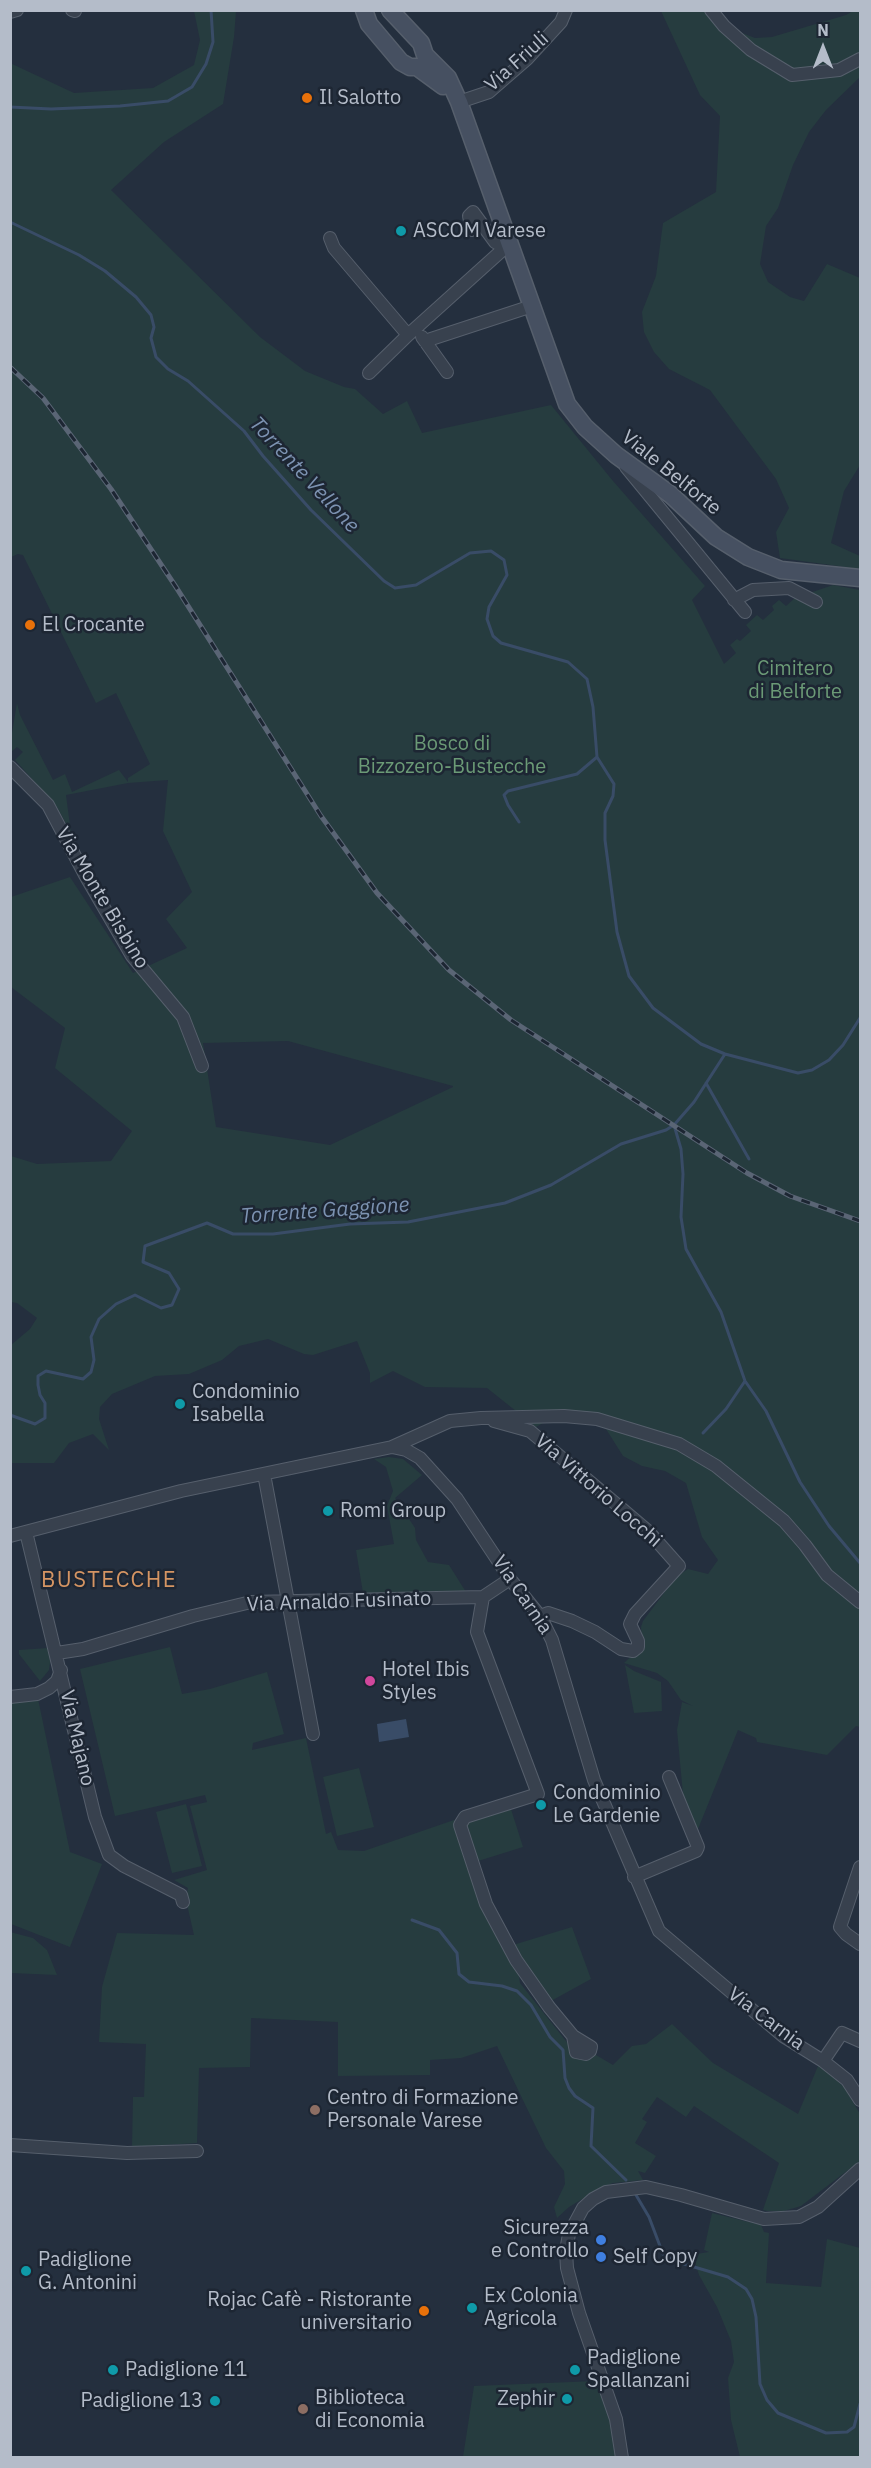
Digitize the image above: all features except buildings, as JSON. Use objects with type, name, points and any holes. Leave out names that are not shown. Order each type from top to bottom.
[{"type":"main road","name":"Viale Belforte","points":[[364,10],[369,24],[401,62],[410,67],[421,61]]},
{"type":"main road","name":"Viale Belforte","points":[[390,10],[421,44],[421,61],[459,102],[507,246],[532,306],[567,404],[585,427],[616,455],[671,495],[716,537],[748,557],[782,570],[861,578]]},
{"type":"street","points":[[10,12],[17,10]]},
{"type":"street","name":"Via Friuli","points":[[459,102],[489,92],[527,59],[561,22],[566,10]]},
{"type":"street","points":[[711,10],[724,26],[751,50],[792,75],[839,70],[861,59]]},
{"type":"street","points":[[369,373],[507,246],[495,242],[469,209],[472,230]]},
{"type":"street","points":[[330,238],[334,248],[412,332],[425,341],[447,372]]},
{"type":"street","points":[[425,341],[532,306]]},
{"type":"street","points":[[616,455],[745,612]]},
{"type":"street","points":[[734,600],[753,590],[789,588],[816,602]]},
{"type":"street","name":"Via Monte Bisbino","points":[[10,767],[48,806],[132,956],[183,1017],[202,1066]]},
{"type":"street","points":[[10,1536],[181,1491],[392,1447],[450,1421],[564,1416],[597,1419],[679,1444],[716,1466],[784,1521],[827,1575],[861,1602]]},
{"type":"street","name":"Via Vittorio Locchi","points":[[481,1418],[530,1431],[648,1531],[680,1566],[635,1614],[630,1624],[638,1641],[638,1647],[633,1651],[621,1649],[596,1632],[572,1621],[549,1613],[540,1616]]},
{"type":"street","name":"Via Carnia","points":[[392,1447],[406,1450],[420,1458],[445,1485],[510,1579],[540,1616],[552,1640],[594,1780],[659,1931],[783,2036],[847,2080],[861,2100]]},
{"type":"street","points":[[264,1474],[313,1734]]},
{"type":"street","name":"Via Majano","points":[[26,1532],[95,1818],[109,1855],[124,1866],[181,1895],[183,1902]]},
{"type":"street","points":[[510,1579],[483,1597],[477,1632],[539,1790],[535,1796],[465,1817],[460,1825],[486,1904],[516,1960],[549,2007],[573,2036]]},
{"type":"street","name":"Via Arnaldo Fusinato","points":[[57,1653],[83,1649],[183,1619],[251,1602],[483,1597]]},
{"type":"street","points":[[10,1697],[37,1694],[49,1688],[57,1681],[61,1670]]},
{"type":"street","points":[[634,1877],[696,1851],[698,1847],[669,1777]]},
{"type":"street","points":[[861,1867],[840,1927],[861,1944]]},
{"type":"street","points":[[822,2061],[842,2033],[861,2041]]},
{"type":"street","points":[[10,2145],[128,2153],[197,2151]]},
{"type":"street","points":[[622,2457],[616,2419],[579,2313],[567,2268],[566,2251],[569,2234],[583,2208],[606,2192],[649,2187],[764,2219],[799,2217],[818,2207],[855,2179],[861,2169]]},
{"type":"green space","name":"Bosco di Bizzozero-Bustecche","points":[[194,11],[236,11],[223,104],[164,142],[111,190],[260,337],[305,371],[344,387],[355,389],[383,414],[407,401],[422,433],[551,405],[613,481],[705,586],[692,600],[724,664],[736,653],[730,645],[737,639],[740,641],[751,631],[746,625],[757,615],[763,620],[774,610],[772,606],[779,600],[786,606],[795,598],[833,585],[860,590],[860,1727],[856,1726],[827,1755],[757,1742],[756,1738],[738,1730],[696,1834],[684,1805],[677,1730],[682,1702],[693,1706],[681,1700],[668,1681],[657,1673],[624,1663],[642,1646],[643,1621],[676,1577],[688,1569],[708,1574],[718,1560],[702,1537],[686,1483],[665,1471],[642,1466],[623,1456],[606,1429],[585,1421],[548,1420],[536,1427],[487,1388],[425,1387],[393,1371],[370,1383],[370,1373],[357,1341],[313,1355],[304,1354],[268,1339],[239,1346],[222,1360],[189,1374],[155,1376],[112,1394],[100,1407],[99,1419],[109,1450],[93,1434],[69,1443],[54,1463],[11,1463],[11,1345],[30,1329],[37,1318],[17,1303],[11,1302],[11,1156],[37,1164],[111,1161],[132,1131],[55,1068],[65,1028],[11,987],[11,897],[70,877],[133,973],[187,948],[166,919],[192,892],[163,831],[168,780],[128,783],[66,795],[71,833],[57,807],[15,760],[23,752],[17,747],[11,752],[17,703],[20,715],[53,780],[65,774],[72,792],[119,770],[128,782],[128,778],[150,764],[116,693],[96,703],[23,555],[18,554],[11,557],[10,63],[74,93],[153,88],[194,65],[200,40]],"holes":[[[288,1041],[453,1086],[330,1145],[216,1127],[203,1043]]]},
{"type":"green space","points":[[661,11],[716,11],[724,26],[755,38],[772,37],[853,11],[860,11],[860,77],[826,110],[809,132],[793,165],[778,208],[766,226],[760,264],[768,282],[790,297],[804,301],[827,264],[860,278],[860,465],[844,491],[831,543],[860,556],[860,569],[780,558],[776,532],[789,508],[776,479],[710,390],[669,369],[654,352],[644,332],[642,312],[656,276],[663,223],[716,192],[720,116],[700,95]]},
{"type":"green space","points":[[389,1457],[403,1459],[422,1475],[395,1498],[415,1528],[416,1540],[428,1562],[449,1565],[466,1592],[363,1593],[356,1550],[394,1544],[387,1506],[393,1491],[386,1467],[374,1459]]},
{"type":"green space","points":[[170,1647],[182,1694],[210,1689],[267,1672],[284,1734],[253,1743],[252,1750],[306,1738],[326,1834],[331,1832],[338,1850],[364,1851],[454,1820],[483,1910],[518,1971],[520,1983],[581,2060],[596,2055],[613,2065],[632,2046],[646,2044],[672,2024],[713,2063],[798,2114],[818,2066],[821,2066],[844,2087],[860,2114],[860,2161],[801,2206],[784,2211],[763,2210],[779,2163],[694,2106],[686,2117],[657,2097],[642,2119],[647,2122],[635,2143],[656,2156],[645,2173],[638,2171],[643,2180],[613,2183],[599,2189],[569,2207],[557,2218],[554,2207],[565,2184],[564,2171],[546,2148],[497,2046],[461,2058],[430,2060],[430,2075],[338,2076],[338,2022],[251,2018],[250,2067],[199,2068],[197,2143],[132,2147],[133,2097],[144,2097],[146,2044],[99,2042],[102,1987],[117,1933],[194,1935],[186,1900],[188,1888],[174,1880],[207,1870],[190,1806],[207,1802],[205,1795],[115,1816],[80,1669]]},
{"type":"green space","points":[[49,1648],[51,1655],[49,1670],[40,1681],[19,1654],[19,1650]]},
{"type":"green space","points":[[625,1665],[661,1682],[662,1711],[634,1713]]},
{"type":"green space","points":[[37,1694],[70,1852],[102,1864],[70,1947],[11,1924],[10,1697]]},
{"type":"green space","points":[[359,1768],[374,1827],[337,1836],[323,1777]]},
{"type":"green space","points":[[186,1804],[202,1866],[172,1873],[156,1812]]},
{"type":"green space","points":[[510,1806],[523,1847],[475,1862],[464,1830],[468,1819]]},
{"type":"green space","points":[[572,1927],[591,1979],[551,2001],[513,1945]]},
{"type":"green space","points":[[10,1932],[33,1938],[47,1950],[57,1975],[11,1973]]},
{"type":"green space","points":[[712,2213],[761,2225],[764,2232],[769,2233],[766,2283],[821,2287],[827,2239],[860,2248],[860,2457],[740,2457],[731,2420],[728,2378],[734,2362],[731,2341],[695,2262],[696,2254],[709,2252],[704,2250]]},
{"type":"green space","points":[[596,2381],[611,2421],[616,2445],[615,2457],[463,2457],[474,2386]]},
{"type":"water","points":[[406,1719],[409,1737],[379,1742],[377,1724]]},
{"type":"waterway","name":"Torrente Vellone","points":[[10,107],[51,109],[168,101],[192,87],[206,64],[213,42],[211,10]]},
{"type":"waterway","name":"Torrente Vellone","points":[[10,222],[79,255],[105,271],[136,297],[151,315],[154,327],[151,338],[156,357],[168,369],[188,381],[244,431],[311,510],[384,581],[395,588],[416,585],[470,553],[491,551],[504,560],[507,575],[489,607],[487,619],[493,636],[501,643],[568,662],[587,679],[593,707],[597,757],[614,784],[613,796],[605,813],[605,840],[617,932],[629,976],[653,1008],[701,1044],[725,1054],[798,1073],[812,1070],[829,1060],[843,1045],[860,1018]]},
{"type":"waterway","points":[[519,822],[504,795],[508,791],[577,774],[597,757]]},
{"type":"waterway","points":[[725,1054],[694,1102],[674,1125],[681,1149],[683,1174],[681,1217],[686,1249],[721,1312],[745,1381],[766,1411],[800,1482],[829,1526],[860,1563]]},
{"type":"waterway","points":[[706,1083],[749,1159]]},
{"type":"waterway","name":"Torrente Gaggione","points":[[10,1415],[35,1424],[45,1418],[45,1403],[40,1395],[38,1376],[46,1371],[83,1379],[91,1372],[94,1360],[91,1337],[99,1319],[116,1304],[135,1295],[161,1308],[172,1305],[179,1289],[169,1273],[143,1262],[145,1246],[207,1223],[233,1234],[273,1234],[350,1224],[408,1222],[505,1203],[551,1185],[621,1144],[666,1130],[674,1125]]},
{"type":"waterway","points":[[703,1433],[726,1409],[745,1381]]},
{"type":"waterway","points":[[412,1920],[439,1930],[457,1953],[459,1974],[469,1982],[502,1986],[517,1991],[531,2005],[550,2037],[563,2050],[565,2078],[569,2088],[575,2096],[593,2108],[591,2146],[626,2180]]},
{"type":"waterway","points":[[636,2195],[649,2217],[663,2254],[674,2261],[728,2277],[746,2289],[752,2299],[756,2317],[760,2384],[767,2400],[778,2413],[826,2433],[847,2432],[854,2427],[860,2404]]},
{"type":"railway","points":[[10,367],[43,398],[111,489],[321,816],[377,893],[449,970],[511,1020],[747,1173],[790,1196],[860,1221]]},
{"type":"place","name":"Il Salotto","points":[[307,98]]},
{"type":"place","name":"ASCOM Varese","points":[[401,231]]},
{"type":"place","name":"El Crocante","points":[[30,625]]},
{"type":"place","name":"Condominio Isabella","points":[[180,1404]]},
{"type":"place","name":"Romi Group","points":[[328,1511]]},
{"type":"place","name":"Hotel Ibis Styles","points":[[370,1681]]},
{"type":"place","name":"Condominio Le Gardenie","points":[[541,1805]]},
{"type":"place","name":"Centro di Formazione Personale Varese","points":[[315,2110]]},
{"type":"place","name":"Sicurezza e Controllo","points":[[601,2240]]},
{"type":"place","name":"Self Copy","points":[[601,2257]]},
{"type":"place","name":"Padiglione G. Antonini","points":[[26,2271]]},
{"type":"place","name":"Ex Colonia Agricola","points":[[472,2308]]},
{"type":"place","name":"Rojac Cafè - Ristorante universitario","points":[[424,2311]]},
{"type":"place","name":"Padiglione 11","points":[[113,2370]]},
{"type":"place","name":"Padiglione Spallanzani","points":[[575,2370]]},
{"type":"place","name":"Zephir","points":[[567,2399]]},
{"type":"place","name":"Padiglione 13","points":[[215,2401]]},
{"type":"place","name":"Biblioteca di Economia","points":[[303,2409]]},
{"type":"district","name":"BUSTECCHE","points":[[109,1581]]},
{"type":"park label","name":"Cimitero di Belforte","points":[[795,680]]}]
